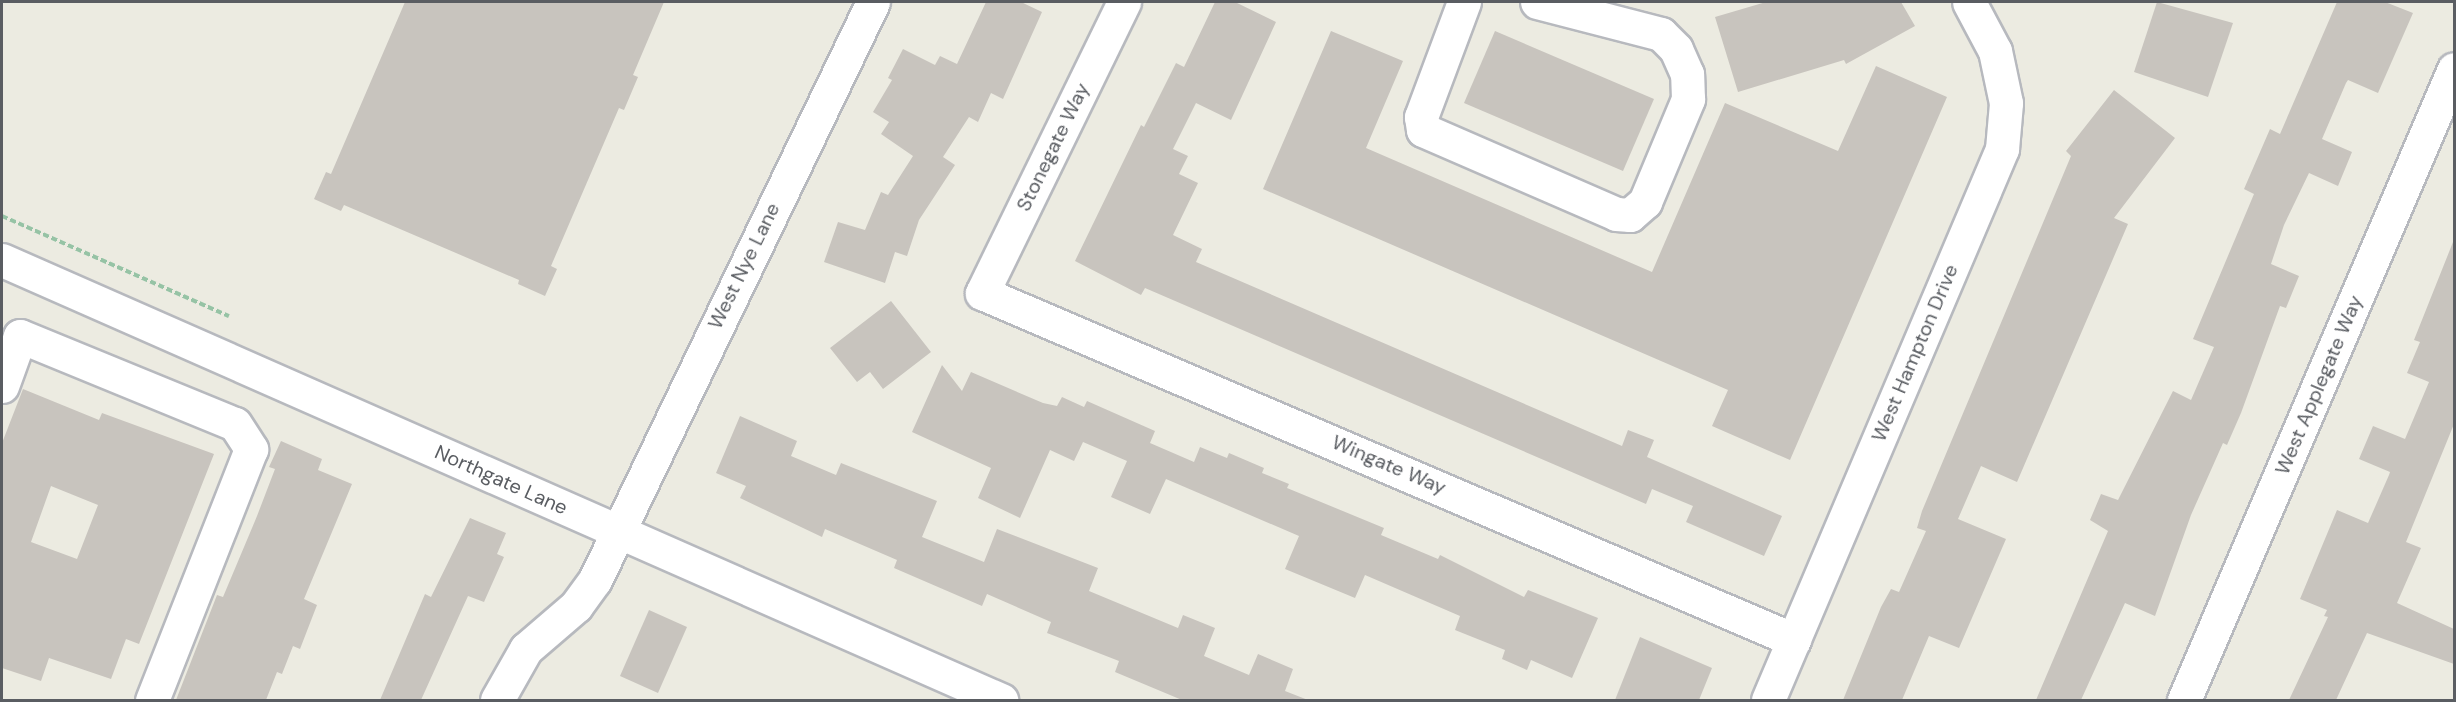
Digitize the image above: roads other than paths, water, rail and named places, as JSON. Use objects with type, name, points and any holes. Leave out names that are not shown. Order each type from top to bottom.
[{"type":"street","name":"West Nye Lane","points":[[497,700],[526,649],[576,606],[594,580],[615,531],[873,2]]},
{"type":"street","name":"Stonegate Way","points":[[982,293],[1124,2]]},
{"type":"street","points":[[1464,2],[1421,117],[1423,130],[1616,214],[1630,214],[1645,202],[1688,99],[1686,74],[1676,49],[1661,34],[1548,3]]},
{"type":"street","name":"West Hampton Drive","points":[[1768,700],[2002,149],[2006,104],[1995,51],[1969,2]]},
{"type":"street","name":"West Applegate Way","points":[[2184,700],[2454,69]]},
{"type":"street","name":"Northgate Lane","points":[[2,260],[1001,700]]},
{"type":"street","name":"Wingate Way","points":[[982,293],[1794,640]]},
{"type":"street","points":[[2,386],[11,332],[235,424],[251,449],[152,700]]}]
